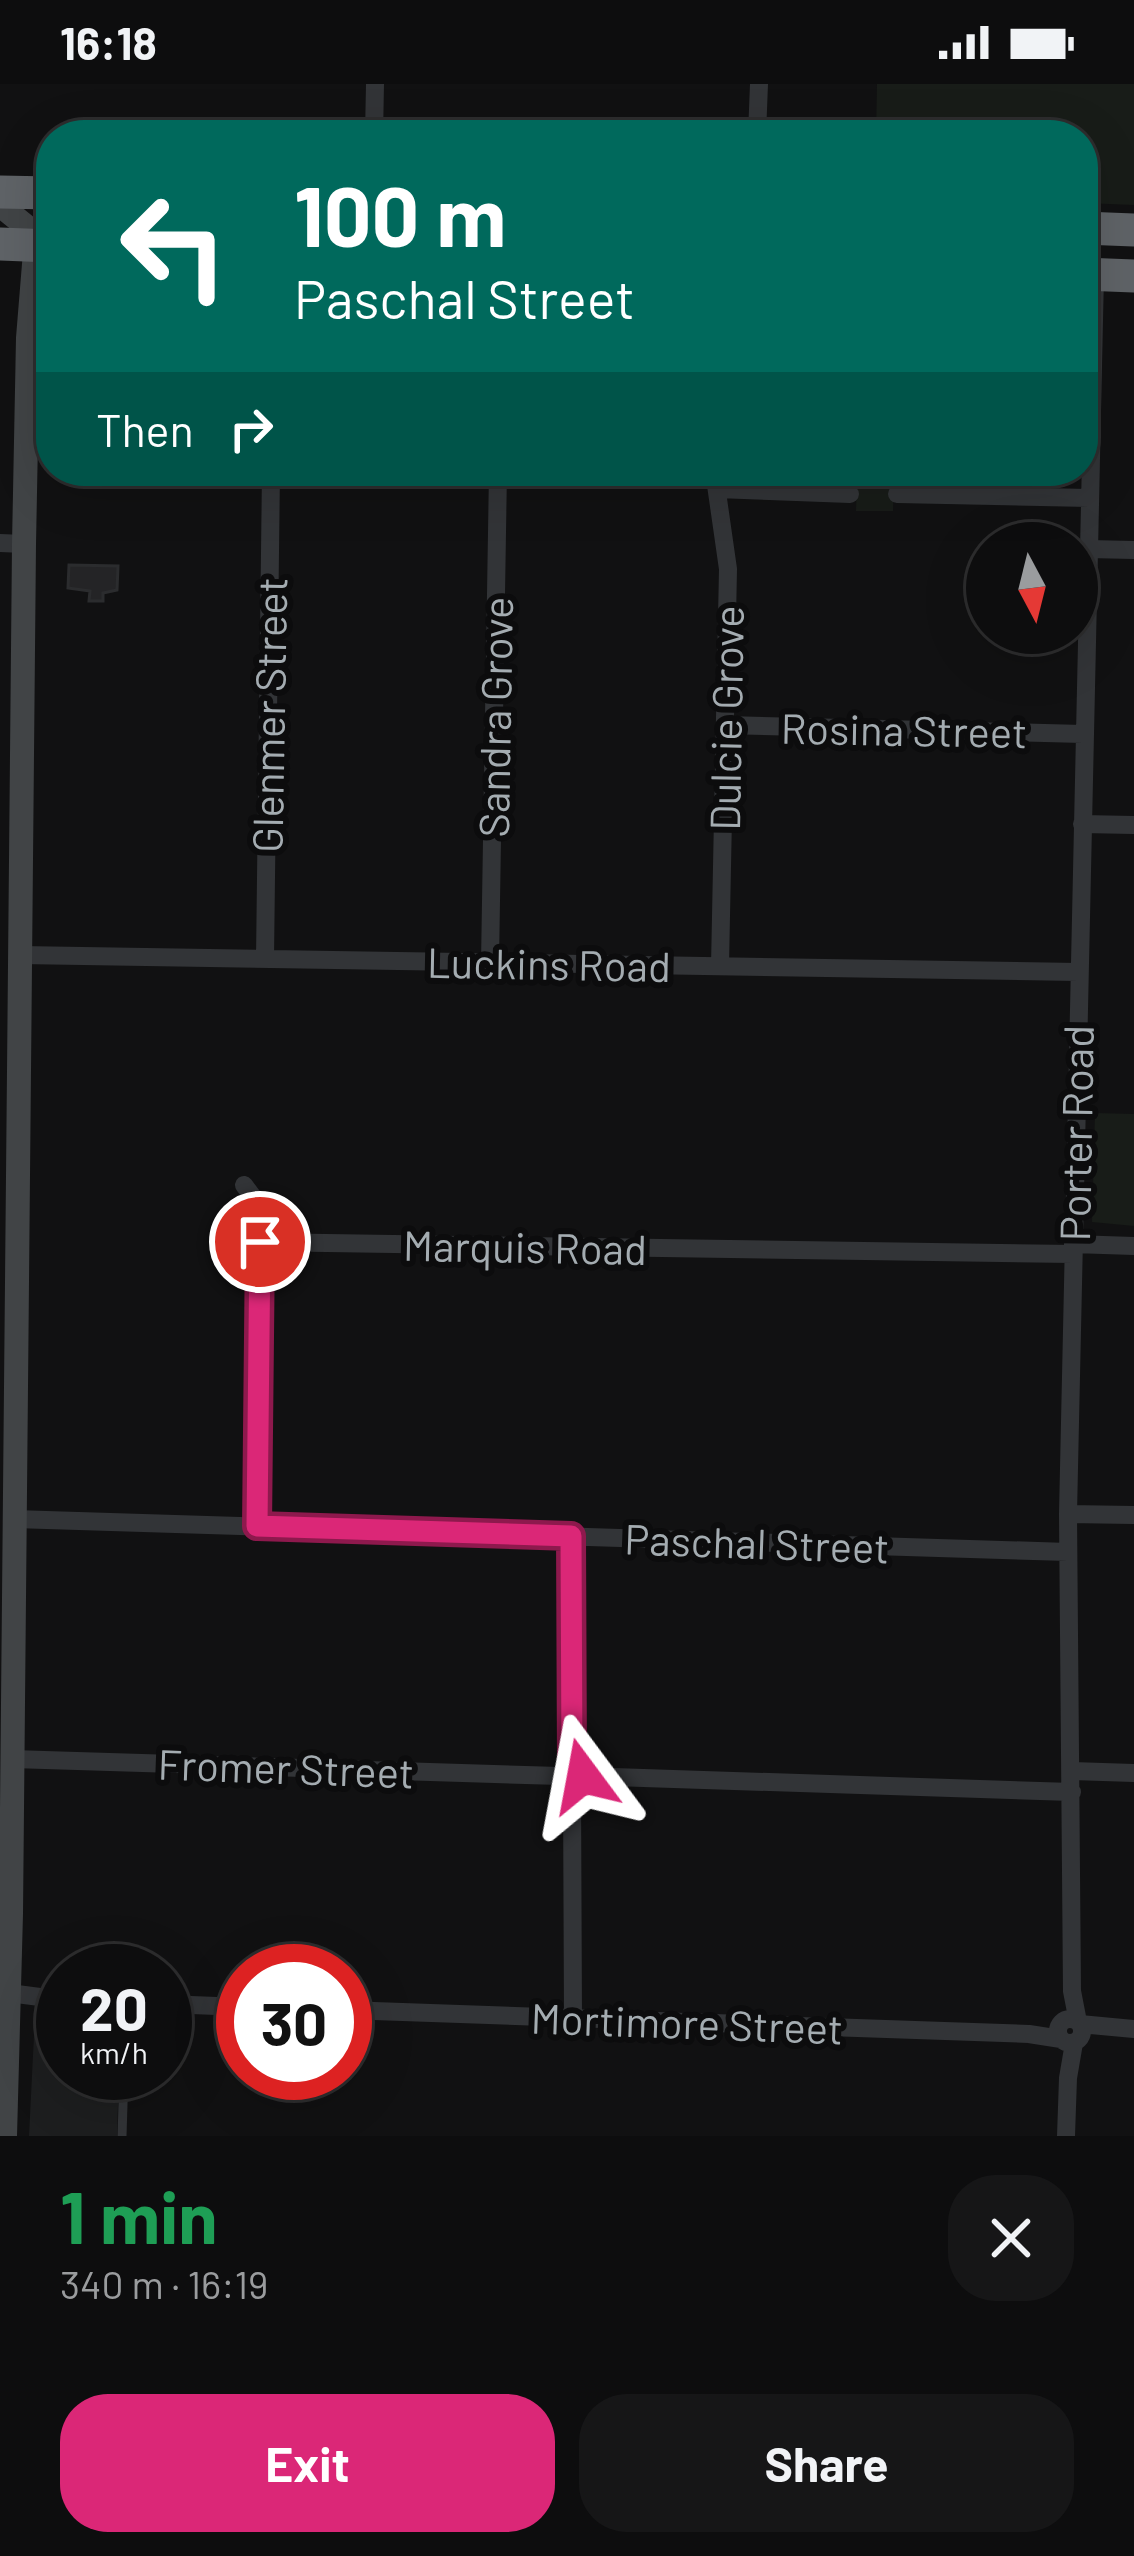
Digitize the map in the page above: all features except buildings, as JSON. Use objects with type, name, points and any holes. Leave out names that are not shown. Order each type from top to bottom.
[{"type":"highway","points":[[0,192],[36,193]]},
{"type":"highway","points":[[1098,229],[1134,230]]},
{"type":"highway","points":[[0,244],[36,245]]},
{"type":"highway","points":[[1098,275],[1134,276]]},
{"type":"street","points":[[374,120],[375,84]]},
{"type":"street","points":[[758,120],[759,84]]},
{"type":"street","points":[[0,205],[36,237]]},
{"type":"street","points":[[0,244],[20,274],[28,338]]},
{"type":"street","points":[[5,2136],[12,1759],[7,1596],[14,1519],[8,1248],[20,956],[12,543],[36,278]]},
{"type":"street","name":"Glenmer Street","points":[[265,959],[271,486]]},
{"type":"street","name":"Sandra Grove","points":[[490,963],[498,486]]},
{"type":"street","name":"Dulcie Grove","points":[[717,486],[727,558],[720,966]]},
{"type":"street","points":[[773,486],[850,494]]},
{"type":"street","name":"Porter Road","points":[[1089,486],[1089,522]]},
{"type":"street","points":[[897,494],[1089,498]]},
{"type":"street","points":[[1098,549],[1134,550]]},
{"type":"street","name":"Porter Road","points":[[1066,2136],[1072,1991],[1068,1514],[1085,654]]},
{"type":"street","name":"Rosina Street","points":[[725,725],[1083,734]]},
{"type":"street","points":[[1082,824],[1134,825]]},
{"type":"street","name":"Luckins Road","points":[[20,956],[1078,972]]},
{"type":"street","points":[[244,1185],[256,1201],[260,1242],[257,1526]]},
{"type":"street","name":"Marquis Road","points":[[260,1242],[1073,1250],[1134,1246]]},
{"type":"street","points":[[1068,1514],[1134,1515]]},
{"type":"street","name":"Paschal Street","points":[[14,1519],[1068,1552]]},
{"type":"street","points":[[571,1536],[572,2018]]},
{"type":"street","name":"Fromer Street","points":[[12,1759],[572,1776],[1072,1781],[1134,1773]]},
{"type":"street","points":[[9,1998],[36,1999]]},
{"type":"street","name":"Mortimore Street","points":[[372,2011],[1030,2034],[1134,2029]]},
{"type":"lane","points":[[122,2136],[123,2100]]},
{"type":"shaded area","points":[[877,84],[1134,84],[1134,205],[1098,204],[1098,120],[876,120]]},
{"type":"shaded area","points":[[857,486],[894,486],[893,511],[856,511]]},
{"type":"shaded area","points":[[1095,1113],[1134,1114],[1134,1226],[1092,1222]]},
{"type":"shaded area","points":[[34,2035],[36,2100],[118,2100],[117,2136],[29,2136]]},
{"type":"route","points":[[260,1242],[257,1526],[571,1536],[572,1765],[583,1776]]}]
